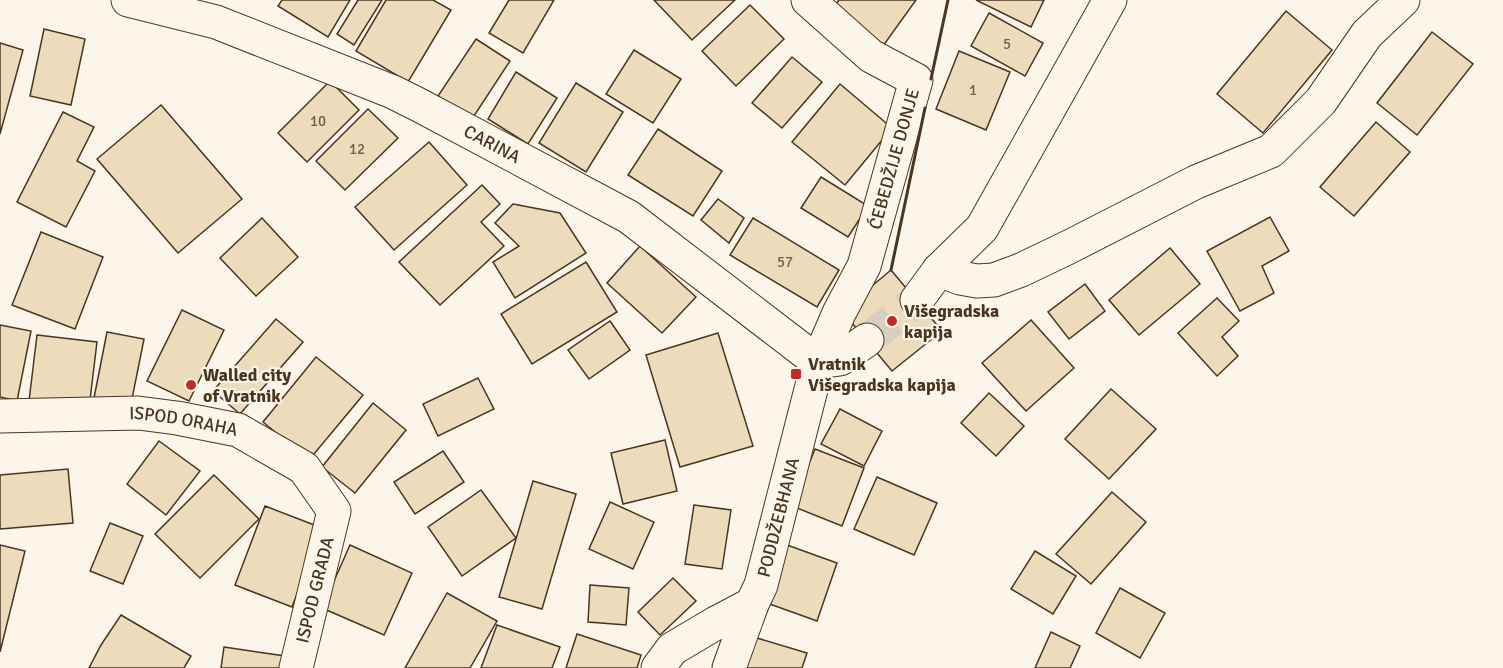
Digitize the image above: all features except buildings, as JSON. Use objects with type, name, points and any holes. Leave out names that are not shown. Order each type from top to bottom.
[{"type":"street","name":"CARINA","points":[[128,0],[216,22],[393,92],[419,105],[629,217],[818,362]]},
{"type":"street","name":"ĆEBEDŽIJE DONJE","points":[[808,0],[871,56],[916,80],[864,266],[839,313],[818,362]]},
{"type":"street","points":[[917,300],[939,270],[982,228],[1110,0]]},
{"type":"street","points":[[939,270],[960,278],[977,281],[993,280],[1022,270],[1196,182],[1271,151],[1321,101],[1367,34],[1403,0]]},
{"type":"street","points":[[818,362],[840,359],[867,340]]},
{"type":"street","name":"PODDŽEBHANA","points":[[729,668],[761,585],[818,362]]},
{"type":"street","name":"ISPOD ORAHA","points":[[0,416],[138,413],[238,430],[304,468],[334,511]]},
{"type":"street","name":"ISPOD GRADA","points":[[296,668],[334,511]]},
{"type":"street","points":[[658,668],[672,649],[752,604]]},
{"type":"tunnel","points":[[867,340],[917,300]]},
{"type":"wall","points":[[931,79],[948,0]]},
{"type":"wall","points":[[891,270],[925,108]]},
{"type":"place","name":"Višegradska kapija","points":[[892,321]]},
{"type":"place","name":"Vratnik Višegradska kapija","points":[[796,374]]},
{"type":"place","name":"Walled city of Vratnik","points":[[191,385]]}]
